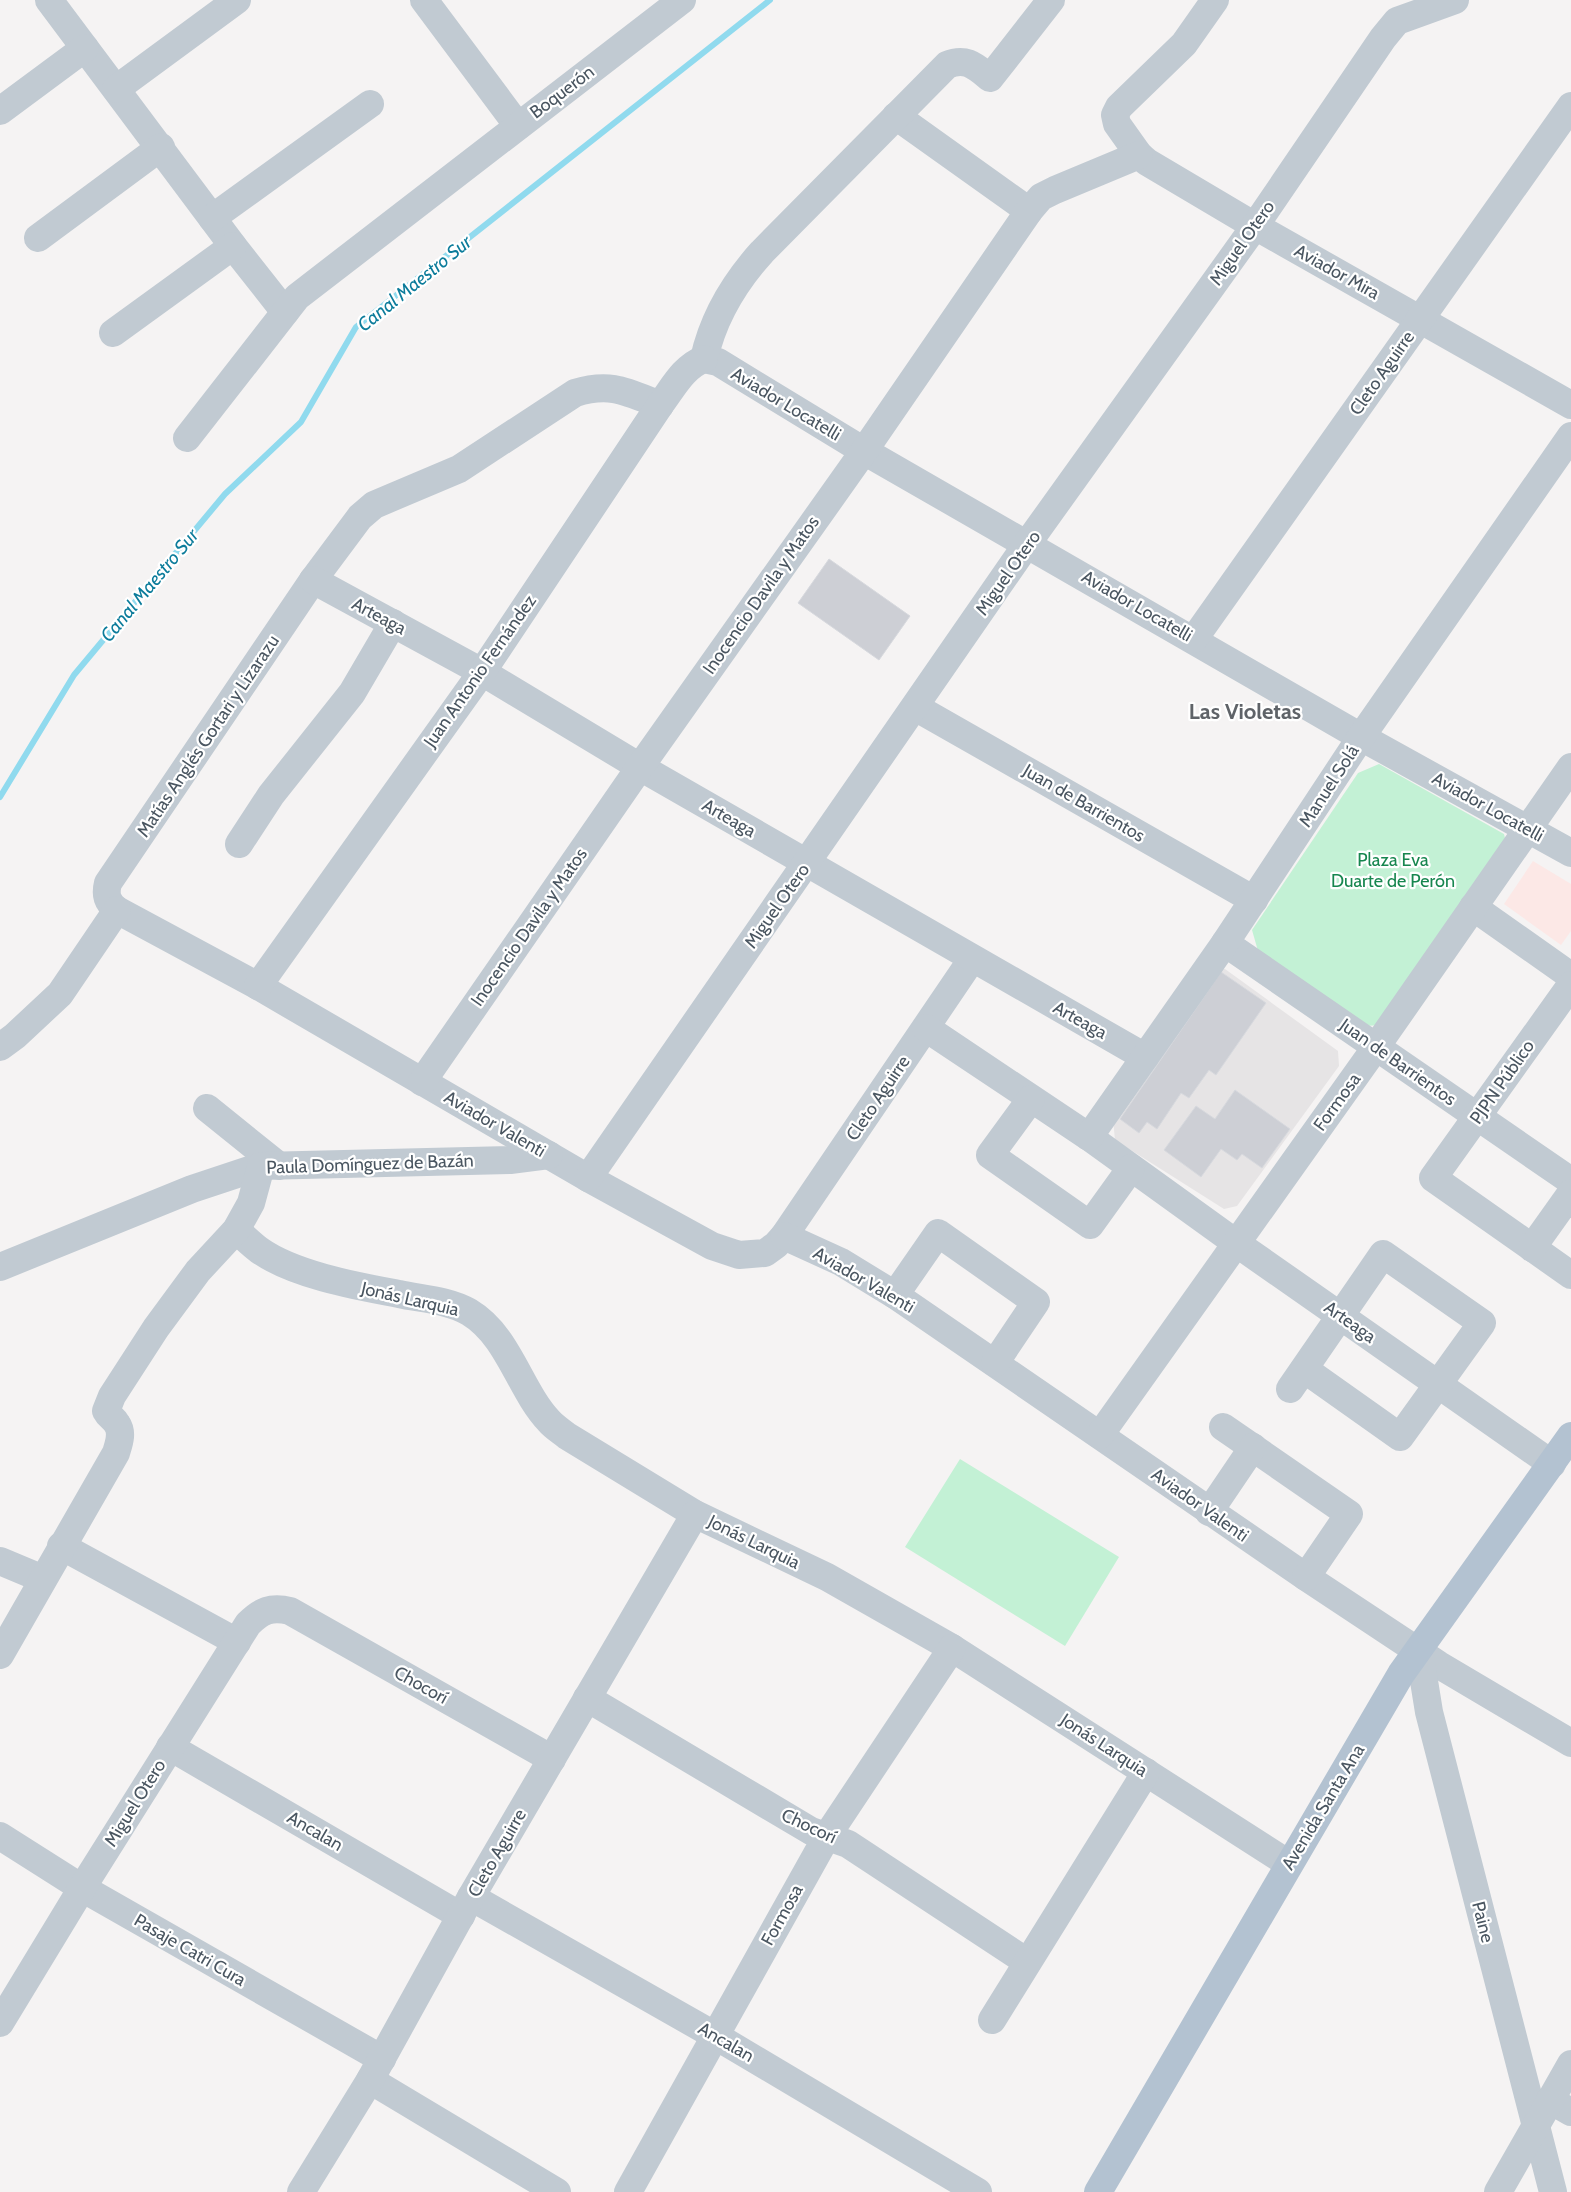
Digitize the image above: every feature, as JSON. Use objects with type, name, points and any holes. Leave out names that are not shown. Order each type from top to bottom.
[{"type":"main road","name":"Avenida Santa Ana","points":[[1098,2192],[1401,1674],[1571,1436]]},
{"type":"street","points":[[49,0],[161,147],[233,246],[285,312]]},
{"type":"street","points":[[116,89],[237,0]]},
{"type":"street","points":[[424,0],[518,126]]},
{"type":"street","name":"Boquerón","points":[[188,438],[297,297],[682,0]]},
{"type":"street","points":[[704,359],[709,335],[718,316],[735,284],[748,267],[947,64],[964,61],[972,63],[990,78],[1051,0]]},
{"type":"street","name":"Aviador Mira","points":[[1215,0],[1184,44],[1119,107],[1115,115],[1117,124],[1139,155],[1255,226],[1571,405]]},
{"type":"street","name":"Miguel Otero","points":[[588,1178],[1027,544],[1255,226],[1383,38],[1398,22],[1455,0]]},
{"type":"street","points":[[0,111],[85,48]]},
{"type":"street","points":[[212,218],[370,104]]},
{"type":"street","name":"Cleto Aguirre","points":[[1194,639],[1571,106]]},
{"type":"street","points":[[896,116],[1028,211]]},
{"type":"street","points":[[38,238],[161,147]]},
{"type":"street","name":"Inocencio Davila y Matos","points":[[422,1082],[640,767],[864,450],[1028,211],[1041,197],[1139,155]]},
{"type":"street","points":[[113,333],[233,246]]},
{"type":"street","name":"Juan Antonio Fernández","points":[[258,986],[482,672],[660,405],[685,371],[696,362],[704,359]]},
{"type":"street","name":"Aviador Locatelli","points":[[704,359],[718,362],[864,450],[1361,737],[1571,853]]},
{"type":"street","name":"Matías Anglés Gortari y Lizarazu","points":[[0,1047],[15,1036],[60,994],[111,902],[108,884],[313,580],[349,531],[374,505],[459,469],[575,394],[592,388],[609,387],[660,405]]},
{"type":"street","name":"Manuel Solá","points":[[1089,1137],[1225,943],[1361,737],[1571,436]]},
{"type":"street","name":"Arteaga","points":[[313,580],[482,672],[640,767],[1145,1057]]},
{"type":"street","points":[[239,844],[271,795],[352,693],[393,623]]},
{"type":"street","name":"Juan de Barrientos","points":[[915,707],[1254,900]]},
{"type":"street","name":"Formosa","points":[[1100,1434],[1376,1047],[1571,767]]},
{"type":"street","name":"Aviador Valenti","points":[[111,902],[588,1178],[726,1252],[739,1255],[765,1252],[776,1245],[784,1236],[841,1262],[895,1295],[1100,1434],[1209,1512],[1439,1665],[1571,1743]]},
{"type":"street","points":[[1473,907],[1571,976]]},
{"type":"street","name":"Juan de Barrientos","points":[[1225,943],[1571,1182]]},
{"type":"street","name":"Cleto Aguirre","points":[[784,1236],[972,959]]},
{"type":"street","name":"PJPN Público","points":[[1532,1248],[1433,1178],[1571,984]]},
{"type":"street","name":"Arteaga","points":[[926,1028],[1089,1137],[1236,1243],[1552,1464]]},
{"type":"street","points":[[1031,1099],[990,1155],[1090,1225],[1131,1168]]},
{"type":"street","points":[[0,1655],[116,1453],[120,1434],[117,1422],[109,1417],[106,1411],[112,1396],[156,1328],[198,1271],[236,1230],[270,1166],[207,1108]]},
{"type":"street","name":"Paula Domínguez de Bazán","points":[[0,1267],[192,1189],[270,1166],[510,1160],[549,1155]]},
{"type":"street","points":[[1571,1193],[1532,1248],[1571,1275]]},
{"type":"street","name":"Jonás Larquia","points":[[236,1230],[266,1254],[303,1270],[348,1285],[447,1303],[468,1312],[489,1330],[550,1422],[567,1436],[695,1514],[827,1577],[952,1648],[1289,1864]]},
{"type":"street","points":[[895,1295],[938,1233],[1036,1302],[995,1363]]},
{"type":"street","points":[[1383,1254],[1482,1323],[1400,1437],[1297,1379],[1341,1316],[1383,1254]]},
{"type":"street","points":[[1223,1426],[1349,1514],[1306,1577]]},
{"type":"street","points":[[1209,1512],[1253,1447]]},
{"type":"street","name":"Cleto Aguirre","points":[[302,2192],[376,2069],[466,1906],[695,1514]]},
{"type":"street","points":[[61,1546],[237,1642]]},
{"type":"street","points":[[0,1561],[43,1579]]},
{"type":"street","name":"Miguel Otero","points":[[0,2023],[82,1888],[248,1624],[258,1613],[266,1609],[279,1608],[290,1611]]},
{"type":"street","name":"Chocorí","points":[[290,1611],[552,1759]]},
{"type":"street","name":"Formosa","points":[[628,2192],[714,2035],[827,1836],[952,1648]]},
{"type":"street","name":"Paine","points":[[1419,1650],[1430,1712],[1553,2192]]},
{"type":"street","name":"Chocorí","points":[[587,1698],[811,1831],[848,1844],[1027,1962]]},
{"type":"street","name":"Ancalan","points":[[170,1747],[466,1906],[714,2035],[978,2192]]},
{"type":"street","points":[[992,2020],[1146,1772]]},
{"type":"street","name":"Pasaje Catri Cura","points":[[0,1836],[376,2069],[557,2192]]},
{"type":"street","points":[[1498,2192],[1536,2126],[1561,2106],[1571,2064]]},
{"type":"shaded area","points":[[1533,861],[1571,884],[1571,931],[1561,945],[1504,904]]},
{"type":"shaded area","points":[[1219,968],[1225,969],[1338,1051],[1339,1066],[1237,1206],[1224,1209],[1115,1140],[1113,1119]]},
{"type":"green space","name":"Plaza Eva Duarte de Perón","points":[[1379,764],[1504,834],[1508,851],[1382,1025],[1364,1026],[1258,951],[1252,930],[1358,773]]},
{"type":"green space","points":[[960,1459],[1119,1557],[1065,1646],[905,1547]]},
{"type":"building","points":[[829,559],[910,616],[879,660],[798,603]]},
{"type":"building","points":[[1221,972],[1266,1003],[1216,1075],[1209,1070],[1189,1098],[1181,1093],[1157,1129],[1147,1122],[1139,1133],[1120,1119]]},
{"type":"building","points":[[1235,1090],[1290,1129],[1262,1168],[1242,1154],[1237,1160],[1221,1149],[1201,1177],[1164,1150],[1196,1106],[1215,1119]]},
{"type":"waterway","name":"Canal Maestro Sur","points":[[0,797],[74,675],[225,494],[301,422],[356,327],[770,0]]},
{"type":"district","name":"Las Violetas","points":[[1245,711]]}]
